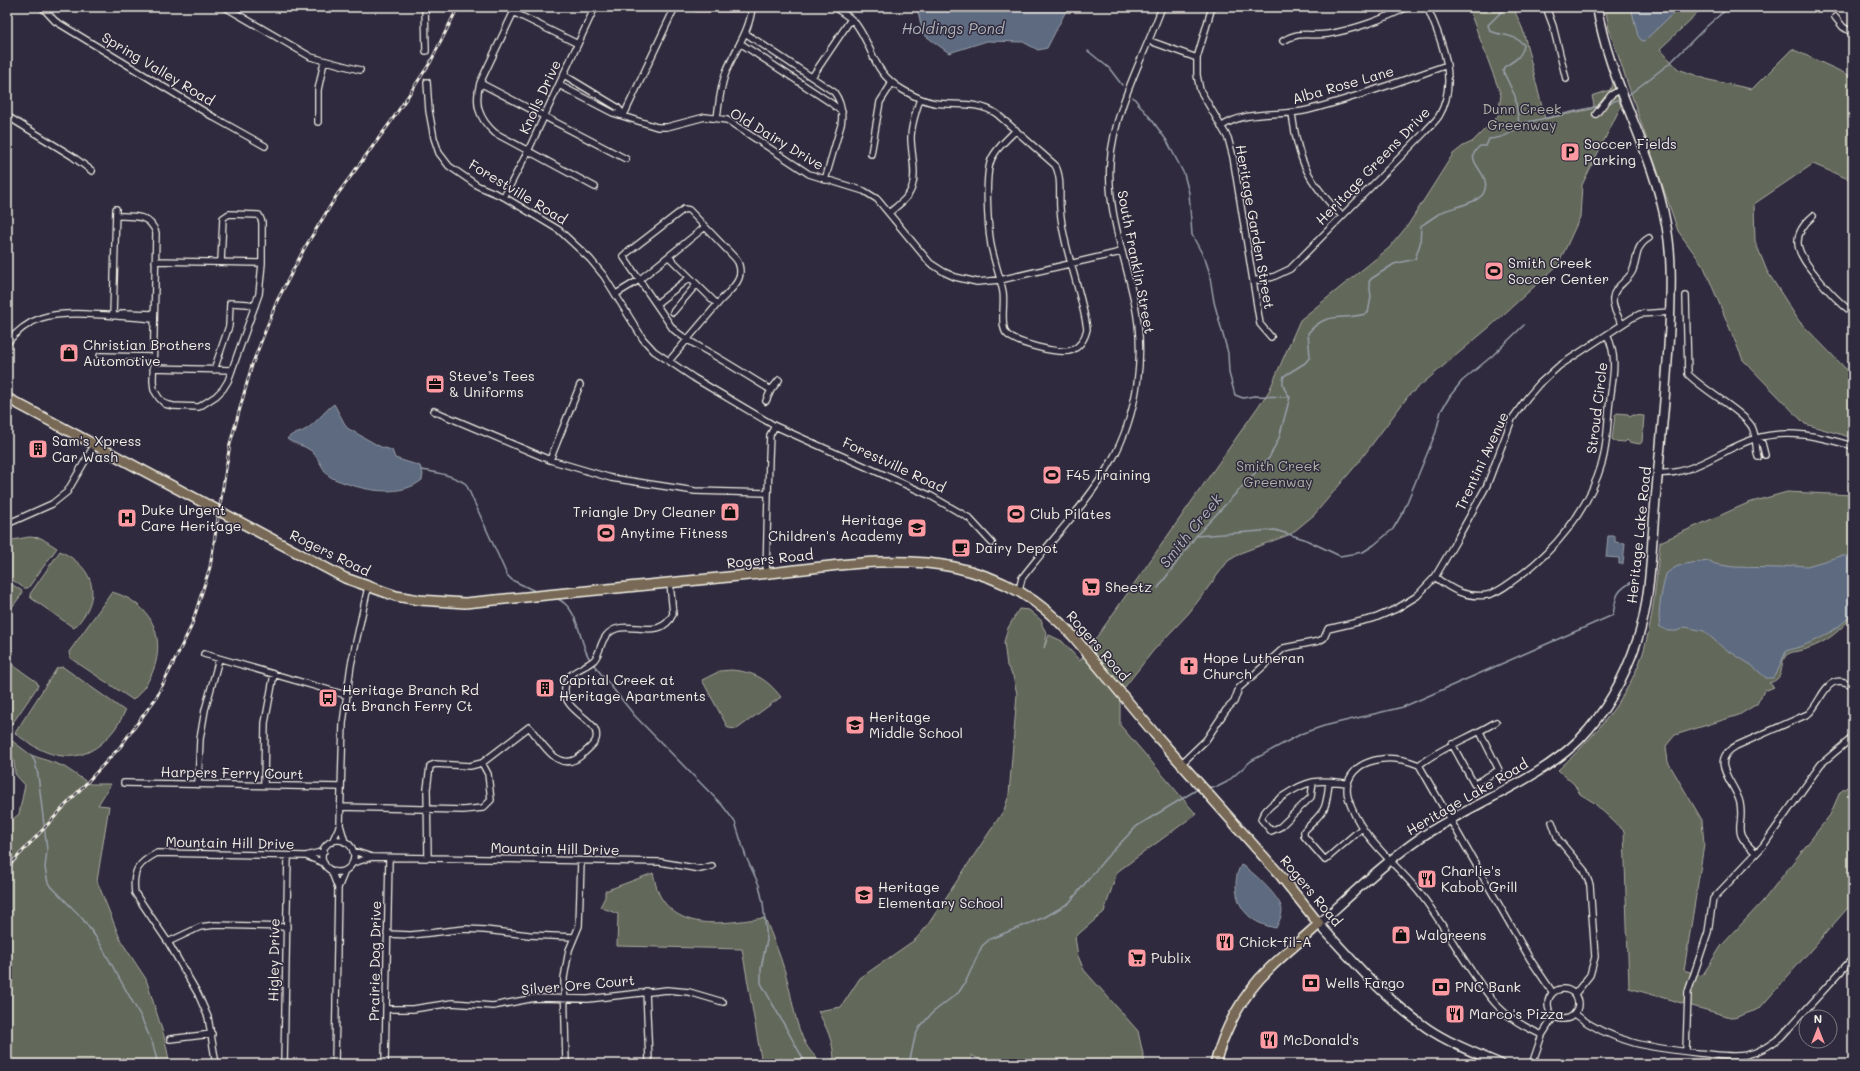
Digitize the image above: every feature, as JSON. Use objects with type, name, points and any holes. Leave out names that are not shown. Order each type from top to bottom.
[{"type":"main road","name":"Heritage Lake Road","points":[[1319,924],[1390,860],[1424,836],[1532,775],[1568,750],[1590,727],[1617,686],[1627,666],[1643,620],[1669,355],[1670,256],[1661,198],[1652,169],[1605,45],[1597,7]]},
{"type":"main road","name":"Rogers Road","points":[[7,398],[345,578],[396,596],[419,600],[465,602],[840,566],[910,561],[948,566],[973,572],[1019,590],[1030,597],[1061,623],[1181,764],[1280,875],[1319,924],[1367,977],[1402,1010],[1428,1028],[1455,1044],[1501,1064]]},
{"type":"main road","points":[[1215,1064],[1220,1044],[1238,1009],[1252,989],[1268,970],[1319,924]]},
{"type":"street","name":"Spring Valley Road","points":[[42,7],[55,21],[208,114],[265,146]]},
{"type":"street","points":[[225,7],[295,50],[324,62],[360,70]]},
{"type":"street","points":[[425,7],[426,51]]},
{"type":"street","name":"Knolls Drive","points":[[504,197],[528,151],[595,7]]},
{"type":"street","points":[[624,115],[675,7]]},
{"type":"street","points":[[834,7],[851,20],[860,30],[879,69],[892,83],[920,99],[934,102],[978,105],[988,108],[1016,130],[1049,160],[1058,171],[1063,230],[1087,329],[1085,337],[1080,344],[1072,350],[1064,351],[1016,341],[1007,335],[1003,328],[1004,305],[1000,280],[990,239],[988,169],[992,157],[1016,130]]},
{"type":"street","name":"South Franklin Street","points":[[1019,590],[1022,578],[1101,478],[1111,461],[1128,422],[1138,380],[1139,345],[1134,300],[1112,213],[1110,184],[1112,149],[1128,91],[1150,41],[1162,7]]},
{"type":"street","name":"Heritage Garden Street","points":[[1212,7],[1197,58],[1197,75],[1200,90],[1209,108],[1228,138],[1233,157],[1260,324],[1271,337]]},
{"type":"street","points":[[1283,41],[1294,35],[1327,34],[1351,28],[1407,7]]},
{"type":"street","name":"Heritage Greens Drive","points":[[1253,281],[1273,277],[1290,269],[1438,116],[1448,90],[1447,65],[1427,7]]},
{"type":"street","points":[[1546,7],[1553,26],[1566,79]]},
{"type":"street","points":[[697,8],[752,8],[745,33],[725,75],[720,95],[717,118]]},
{"type":"street","points":[[578,44],[514,10],[480,83],[478,92],[478,110],[487,126],[495,133],[596,187]]},
{"type":"street","points":[[1835,17],[1843,27],[1853,32]]},
{"type":"street","points":[[812,77],[851,20]]},
{"type":"street","points":[[745,33],[834,92],[840,101],[842,112],[841,126],[825,180]]},
{"type":"street","points":[[1150,41],[1197,58]]},
{"type":"street","points":[[740,43],[831,103],[842,112]]},
{"type":"street","points":[[318,122],[318,90],[324,62]]},
{"type":"street","name":"Alba Rose Lane","points":[[1222,127],[1238,119],[1292,113],[1353,97],[1447,65]]},
{"type":"street","name":"Old Dairy Drive","points":[[564,75],[617,107],[624,115]]},
{"type":"street","name":"Forestville Road","points":[[427,82],[429,111],[434,138],[439,153],[449,166],[478,186],[504,197],[559,230],[590,259],[616,294],[644,339],[654,351],[775,426],[931,496],[969,518],[992,543]]},
{"type":"street","points":[[480,83],[626,159]]},
{"type":"street","points":[[871,154],[880,102],[892,83]]},
{"type":"street","name":"Old Dairy Drive","points":[[559,85],[613,113],[624,115],[657,127],[667,127],[705,117],[717,118],[735,124],[809,174],[864,191],[877,199],[890,212],[917,248],[930,262],[944,272],[969,281],[1000,280],[1121,252]]},
{"type":"street","points":[[1596,114],[1611,95],[1621,89]]},
{"type":"street","points":[[890,212],[907,197],[913,187],[911,136],[913,122],[920,99]]},
{"type":"street","points":[[1292,113],[1298,151],[1309,177],[1325,198],[1342,216]]},
{"type":"street","points":[[7,116],[72,156],[92,171]]},
{"type":"street","points":[[116,209],[116,316]]},
{"type":"street","points":[[669,361],[687,340],[717,304],[738,280],[739,262],[689,210],[684,209],[678,212],[624,256],[673,329],[687,340],[771,390]]},
{"type":"street","points":[[116,216],[141,217],[151,223],[156,233],[153,357],[154,390],[165,404],[173,406],[199,407],[216,396],[228,381],[259,294],[262,264],[262,218],[256,214],[229,214],[223,218],[222,262]]},
{"type":"street","points":[[1813,216],[1806,222],[1798,237],[1799,251],[1803,259],[1832,297],[1853,313]]},
{"type":"street","points":[[616,294],[639,280],[705,227]]},
{"type":"street","points":[[1622,324],[1614,308],[1614,294],[1633,271],[1638,248],[1642,242],[1648,238]]},
{"type":"street","points":[[669,257],[717,304]]},
{"type":"street","points":[[155,261],[262,264]]},
{"type":"street","points":[[656,304],[689,278]]},
{"type":"street","points":[[672,312],[696,285]]},
{"type":"street","points":[[1686,296],[1688,374],[1696,382],[1749,423],[1756,438],[1758,457]]},
{"type":"street","points":[[214,370],[229,326],[230,303],[255,306]]},
{"type":"street","name":"Trentini Avenue","points":[[1181,764],[1206,740],[1226,710],[1234,702],[1239,688],[1284,648],[1319,641],[1324,638],[1328,629],[1375,618],[1396,609],[1417,596],[1435,577],[1487,484],[1512,419],[1539,384],[1559,366],[1622,324],[1640,314],[1670,312]]},
{"type":"street","points":[[7,343],[18,330],[41,318],[64,315],[116,316],[123,313],[154,317]]},
{"type":"street","name":"Stroud Circle","points":[[1435,577],[1456,592],[1466,595],[1489,594],[1501,590],[1539,561],[1580,512],[1597,478],[1606,447],[1615,361],[1612,345],[1607,335]]},
{"type":"street","points":[[100,356],[153,357]]},
{"type":"street","points":[[153,368],[232,370]]},
{"type":"street","points":[[766,401],[771,390],[779,380]]},
{"type":"street","points":[[550,460],[580,385]]},
{"type":"street","points":[[434,412],[550,460],[583,471],[637,483],[695,491],[767,493]]},
{"type":"street","points":[[766,574],[767,493],[770,435],[775,426]]},
{"type":"street","points":[[1658,473],[1670,474],[1686,470],[1756,438],[1799,433],[1853,446]]},
{"type":"street","points":[[1756,438],[1762,443],[1765,455]]},
{"type":"street","points":[[7,524],[52,504],[67,492],[95,444]]},
{"type":"street","points":[[428,858],[430,766],[435,764],[470,766],[482,763],[530,727],[551,754],[559,760],[572,762],[578,758],[594,742],[596,732],[594,726],[571,706],[565,696],[567,680],[572,672],[593,660],[606,635],[613,630],[628,628],[659,629],[665,625],[673,614],[670,583]]},
{"type":"street","points":[[335,1064],[338,888],[345,871],[353,863],[353,851],[345,842],[340,825],[343,723],[346,695],[368,587]]},
{"type":"street","points":[[204,654],[346,695]]},
{"type":"street","points":[[198,785],[200,739],[205,710],[220,659]]},
{"type":"street","points":[[264,785],[265,724],[274,674]]},
{"type":"street","points":[[1756,853],[1744,842],[1740,833],[1740,803],[1724,770],[1723,762],[1726,754],[1736,746],[1808,714],[1813,709],[1825,688],[1831,684],[1841,682],[1853,686]]},
{"type":"street","points":[[1419,765],[1435,752],[1480,732],[1496,722]]},
{"type":"street","points":[[1452,744],[1474,784],[1499,770],[1480,732]]},
{"type":"street","points":[[1686,1051],[1688,992],[1709,930],[1712,901],[1716,894],[1767,841],[1818,767],[1853,737]]},
{"type":"street","points":[[1542,1035],[1517,1022],[1496,1004],[1422,896],[1362,828],[1347,796],[1347,783],[1352,773],[1360,766],[1370,762],[1397,758],[1419,765],[1534,965],[1553,993]]},
{"type":"street","points":[[340,807],[428,809],[483,808],[491,800],[489,779],[482,763]]},
{"type":"street","points":[[1313,782],[1311,797],[1280,827],[1271,831],[1261,819],[1263,812],[1296,788],[1313,782],[1347,783]]},
{"type":"street","points":[[1329,782],[1326,806],[1322,813],[1304,831],[1304,836],[1325,860],[1362,828]]},
{"type":"street","name":"Harpers Ferry Court","points":[[124,783],[341,787]]},
{"type":"street","points":[[1552,822],[1558,839],[1584,870],[1590,885],[1595,957],[1590,975],[1574,994]]},
{"type":"street","points":[[338,888],[331,870],[324,863],[324,851],[332,842],[340,825]]},
{"type":"street","points":[[332,842],[345,842]]},
{"type":"street","name":"Mountain Hill Drive","points":[[216,1064],[208,1017],[198,994],[168,942],[135,893],[133,882],[136,870],[144,860],[157,853],[306,856],[324,851]]},
{"type":"street","name":"Mountain Hill Drive","points":[[353,851],[372,858]]},
{"type":"street","name":"Higley Drive","points":[[284,1064],[288,856]]},
{"type":"street","name":"Mountain Hill Drive","points":[[306,856],[324,863]]},
{"type":"street","name":"Mountain Hill Drive","points":[[353,863],[372,858],[428,858],[660,862],[700,870],[712,866]]},
{"type":"street","name":"Prairie Dog Drive","points":[[385,1064],[389,858]]},
{"type":"street","points":[[566,1064],[564,978],[569,950],[579,926],[580,861]]},
{"type":"street","points":[[331,870],[335,872],[345,871]]},
{"type":"street","points":[[168,942],[200,927],[215,925],[287,927]]},
{"type":"street","points":[[387,934],[411,935],[465,929],[529,935],[574,937]]},
{"type":"street","points":[[1575,1014],[1606,1034],[1637,1045],[1738,1056],[1753,1053],[1769,1046],[1784,1034],[1853,958]]},
{"type":"street","points":[[1566,989],[1574,994],[1579,1004],[1575,1014],[1562,1020],[1554,1016],[1548,1004],[1553,993],[1557,990],[1566,989]]},
{"type":"street","name":"Silver Ore Court","points":[[386,1009],[413,1009],[452,1003],[493,1006],[534,998],[611,997],[646,991],[667,990],[689,992],[723,1002]]},
{"type":"street","points":[[646,991],[649,1060],[647,1064]]},
{"type":"street","points":[[1532,1064],[1542,1035],[1554,1016]]},
{"type":"street","points":[[170,1039],[212,1034]]},
{"type":"green space","points":[[1468,7],[1513,7],[1523,30],[1545,119],[1592,109],[1594,105],[1592,96],[1610,90],[1613,83],[1621,106],[1582,185],[1580,217],[1558,265],[1492,325],[1409,395],[1358,463],[1314,515],[1291,534],[1243,552],[1228,561],[1189,613],[1153,651],[1120,693],[1120,725],[1196,814],[1117,872],[1104,912],[1075,937],[1078,956],[1084,970],[1138,1031],[1145,1064],[1098,1064],[1090,1061],[1083,1064],[988,1064],[971,1055],[971,1064],[762,1064],[742,949],[617,946],[618,914],[600,907],[605,897],[605,891],[653,873],[659,894],[668,907],[679,915],[692,920],[721,923],[765,918],[783,965],[797,1021],[806,1044],[812,1053],[821,1061],[834,1059],[831,1040],[818,1011],[841,1007],[860,978],[916,939],[927,926],[1004,810],[1009,795],[1017,694],[1013,676],[1007,666],[1004,642],[1008,628],[1019,609],[1029,610],[1042,621],[1042,625],[1047,634],[1044,648],[1049,635],[1062,641],[1080,661],[1269,391],[1300,320],[1389,248],[1408,225],[1453,154],[1463,146],[1472,142],[1498,116],[1501,95]]},
{"type":"green space","points":[[1605,7],[1704,7],[1660,49],[1678,69],[1709,80],[1752,89],[1792,49],[1853,77],[1853,181],[1813,164],[1754,204],[1755,241],[1767,271],[1799,321],[1846,369],[1853,372],[1853,438],[1805,424],[1743,360],[1704,267],[1678,231],[1609,29]]},
{"type":"green space","points":[[1617,413],[1628,414],[1630,417],[1633,415],[1644,416],[1642,442],[1640,444],[1629,442],[1627,440],[1625,442],[1614,441],[1612,439],[1615,415]]},
{"type":"green space","points":[[1787,492],[1853,495],[1853,615],[1844,626],[1828,639],[1807,649],[1788,654],[1783,661],[1780,674],[1775,681],[1769,683],[1774,687],[1767,690],[1765,689],[1757,704],[1739,715],[1675,735],[1666,746],[1668,762],[1702,820],[1704,845],[1684,970],[1702,976],[1722,945],[1763,901],[1830,815],[1840,792],[1853,783],[1853,902],[1759,1009],[1734,1018],[1629,988],[1624,831],[1593,802],[1580,794],[1574,784],[1558,770],[1608,717],[1619,702],[1636,670],[1643,653],[1650,626],[1660,542],[1748,503]]},
{"type":"green space","points":[[29,537],[41,538],[57,548],[28,588],[24,588],[7,576],[7,541]]},
{"type":"green space","points":[[60,551],[72,558],[82,567],[88,576],[91,585],[92,596],[89,606],[83,617],[74,628],[31,598],[30,594]]},
{"type":"green space","points":[[7,581],[22,591],[22,594],[7,614]]},
{"type":"green space","points":[[112,592],[130,599],[143,610],[152,623],[157,638],[157,654],[153,670],[145,686],[133,700],[70,658],[69,652]]},
{"type":"green space","points":[[7,661],[37,682],[38,686],[10,727],[7,726]]},
{"type":"green space","points":[[63,667],[125,711],[121,720],[102,743],[91,751],[80,755],[57,755],[46,752],[35,747],[15,733],[57,668]]},
{"type":"green space","points":[[731,670],[746,672],[759,677],[770,685],[781,697],[737,729],[728,728],[702,680],[720,671]]},
{"type":"green space","points":[[7,737],[31,755],[63,766],[90,784],[111,784],[98,805],[109,806],[97,881],[121,941],[146,979],[164,1036],[170,1064],[7,1064],[7,824],[19,814],[25,785],[15,774],[14,760],[7,752]]},
{"type":"water","name":"Holdings Pond","points":[[917,7],[1068,7],[1047,48],[1038,50],[1023,42],[987,41],[949,53],[923,34]]},
{"type":"water","points":[[1631,7],[1680,7],[1644,41],[1638,36]]},
{"type":"water","points":[[334,404],[347,428],[381,447],[392,450],[395,458],[420,466],[423,474],[422,480],[404,489],[394,491],[374,490],[354,486],[336,480],[330,476],[310,450],[287,439],[290,436],[308,428]]},
{"type":"water","points":[[1608,536],[1615,536],[1615,542],[1625,543],[1623,564],[1619,564],[1619,558],[1606,557]]},
{"type":"water","points":[[1841,556],[1853,556],[1853,613],[1831,632],[1805,645],[1786,651],[1776,675],[1773,678],[1766,678],[1751,665],[1721,646],[1704,631],[1685,627],[1677,631],[1668,631],[1660,627],[1660,608],[1666,574],[1681,565],[1710,561],[1715,564],[1733,567],[1780,568],[1793,565],[1807,566]]},
{"type":"water","points":[[1241,865],[1257,877],[1279,901],[1282,911],[1276,928],[1254,920],[1239,903],[1236,880]]},
{"type":"waterway","points":[[1506,7],[1488,25],[1490,31],[1517,39],[1524,45],[1519,56],[1504,67],[1503,71],[1515,96],[1519,124]]},
{"type":"waterway","name":"Smith Creek","points":[[1627,96],[1670,63],[1722,13],[1733,7]]},
{"type":"waterway","points":[[1088,51],[1109,68],[1122,85]]},
{"type":"waterway","points":[[1133,97],[1167,141],[1184,174],[1189,193],[1192,235],[1205,259],[1209,271],[1214,302],[1228,353],[1229,373],[1235,395],[1243,398],[1254,396],[1290,397]]},
{"type":"waterway","name":"Smith Creek","points":[[1607,104],[1622,98]]},
{"type":"waterway","name":"Smith Creek","points":[[1290,397],[1284,388],[1284,376],[1305,363],[1310,357],[1308,333],[1315,326],[1329,318],[1351,317],[1368,313],[1371,297],[1369,282],[1371,279],[1394,264],[1415,259],[1420,244],[1421,226],[1442,212],[1472,202],[1481,196],[1486,185],[1473,157],[1480,146],[1486,146],[1489,139],[1502,137],[1510,133],[1519,124],[1599,106]]},
{"type":"waterway","points":[[1196,536],[1275,530],[1304,539],[1340,556],[1363,552],[1374,545],[1393,529],[1403,512],[1436,432],[1441,411],[1450,396],[1462,381],[1492,356],[1524,325]]},
{"type":"waterway","name":"Smith Creek","points":[[1158,588],[1196,536],[1269,458],[1279,438],[1290,397]]},
{"type":"waterway","points":[[421,470],[450,476],[466,484],[507,575],[512,580],[537,592]]},
{"type":"waterway","points":[[1207,787],[1217,787],[1227,782],[1251,761],[1303,733],[1324,726],[1403,707],[1613,615],[1618,594],[1624,587],[1634,581]]},
{"type":"waterway","points":[[556,598],[564,603],[574,616],[589,658]]},
{"type":"waterway","points":[[594,665],[635,716],[722,805],[735,822],[746,857],[759,885],[763,903],[767,940],[761,968],[761,983],[806,1064]]},
{"type":"waterway","points":[[31,755],[35,762],[38,775],[47,850],[45,868],[48,883],[82,918],[98,940],[141,1017],[153,1045],[158,1064]]},
{"type":"waterway","points":[[909,1064],[915,1037],[919,1028],[932,1013],[959,992],[966,981],[982,946],[990,939],[1045,917],[1069,903],[1105,859],[1137,826],[1198,789]]},
{"type":"railway","points":[[7,868],[120,747],[156,698],[191,627],[210,567],[230,444],[252,365],[277,301],[304,249],[337,195],[390,123],[430,63],[458,7]]},
{"type":"place","name":"Soccer Fields Parking","points":[[1570,152]]},
{"type":"place","name":"Smith Creek Soccer Center","points":[[1494,271]]},
{"type":"place","name":"Christian Brothers Automotive","points":[[69,353]]},
{"type":"place","name":"Steve’s Tees & Uniforms","points":[[435,384]]},
{"type":"place","name":"Sam's Xpress Car Wash","points":[[38,449]]},
{"type":"place","name":"F45 Training","points":[[1052,475]]},
{"type":"place","name":"Triangle Dry Cleaner","points":[[730,512]]},
{"type":"place","name":"Club Pilates","points":[[1016,514]]},
{"type":"place","name":"Duke Urgent Care Heritage","points":[[127,518]]},
{"type":"place","name":"Heritage Children's Academy","points":[[917,528]]},
{"type":"place","name":"Anytime Fitness","points":[[606,533]]},
{"type":"place","name":"Dairy Depot","points":[[961,548]]},
{"type":"place","name":"Sheetz","points":[[1091,587]]},
{"type":"place","name":"Hope Lutheran Church","points":[[1189,666]]},
{"type":"place","name":"Capital Creek at Heritage Apartments","points":[[545,688]]},
{"type":"place","name":"Heritage Branch Rd at Branch Ferry Ct","points":[[328,698]]},
{"type":"place","name":"Heritage Middle School","points":[[855,725]]},
{"type":"place","name":"Charlie's Kabob Grill","points":[[1427,879]]},
{"type":"place","name":"Heritage Elementary School","points":[[864,895]]},
{"type":"place","name":"Walgreens","points":[[1401,935]]},
{"type":"place","name":"Chick-fil-A","points":[[1225,942]]},
{"type":"place","name":"Publix","points":[[1137,958]]},
{"type":"place","name":"Wells Fargo","points":[[1311,983]]},
{"type":"place","name":"PNC Bank","points":[[1441,987]]},
{"type":"place","name":"Marco's Pizza","points":[[1455,1014]]},
{"type":"place","name":"McDonald's","points":[[1269,1040]]},
{"type":"park label","name":"Dunn Creek Greenway","points":[[1522,118]]},
{"type":"park label","name":"Smith Creek Greenway","points":[[1278,474]]}]
